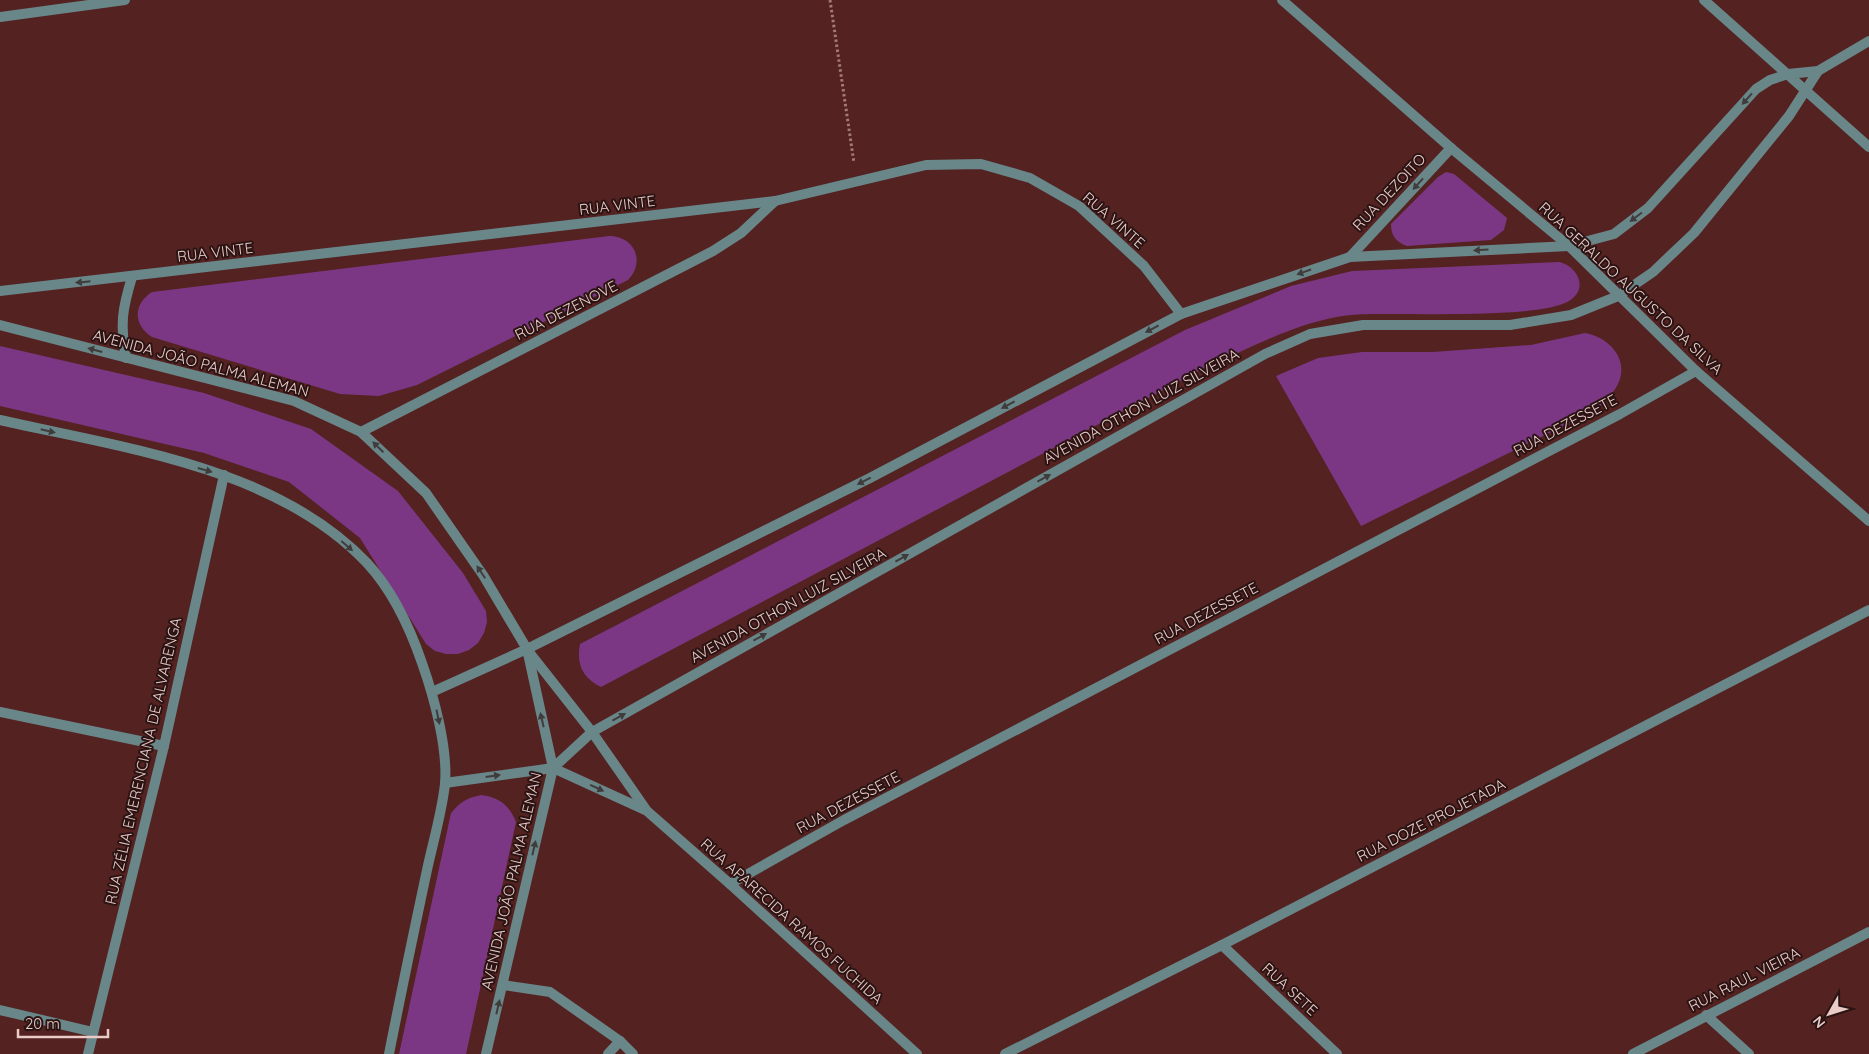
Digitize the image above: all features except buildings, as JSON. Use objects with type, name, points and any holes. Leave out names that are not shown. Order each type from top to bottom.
[{"type":"street","points":[[0,17],[125,0]]},
{"type":"street","name":"RUA GERALDO AUGUSTO DA SILVA","points":[[1282,0],[1451,148],[1569,246],[1696,371],[1869,521]]},
{"type":"street","points":[[1704,0],[1869,147]]},
{"type":"street","name":"AVENIDA OTHON LUIZ SILVEIRA","points":[[432,692],[527,650],[870,478],[1181,314],[1350,257],[1569,246],[1614,234],[1648,208],[1756,89],[1770,80],[1788,74],[1818,70],[1869,42]]},
{"type":"street","name":"AVENIDA OTHON LUIZ SILVEIRA","points":[[553,768],[592,732],[1265,354],[1310,334],[1363,325],[1510,325],[1571,315],[1618,296],[1654,272],[1694,233],[1789,116],[1818,70]]},
{"type":"street","name":"RUA DEZOITO","points":[[1350,257],[1451,148]]},
{"type":"street","name":"RUA VINTE","points":[[0,291],[775,201],[856,180],[926,166],[981,164],[1030,178],[1079,206],[1144,266],[1181,314]]},
{"type":"street","name":"RUA DEZENOVE","points":[[361,432],[713,251],[741,233],[775,201]]},
{"type":"street","points":[[126,358],[122,331],[123,308],[132,277]]},
{"type":"street","name":"AVENIDA JOÃO PALMA ALEMAN","points":[[0,325],[294,401],[361,432],[426,493],[483,575],[527,650],[553,768],[502,985],[490,1052]]},
{"type":"street","name":"RUA DEZESSETE","points":[[730,884],[844,820],[1620,414],[1696,371]]},
{"type":"street","points":[[0,420],[155,456],[224,475],[273,497],[321,523],[367,564],[395,603],[415,644],[432,692],[441,732],[445,783],[388,1054]]},
{"type":"street","name":"RUA ZÉLIA EMERENCIANA DE ALVARENGA","points":[[88,1054],[164,746],[224,475]]},
{"type":"street","name":"RUA DOZE PROJETADA","points":[[1004,1054],[1222,945],[1869,610]]},
{"type":"street","name":"RUA APARECIDA RAMOS FUCHIDA","points":[[527,650],[592,732],[646,811],[730,884],[917,1054]]},
{"type":"street","points":[[0,712],[164,746]]},
{"type":"street","points":[[445,783],[553,768]]},
{"type":"street","name":"RUA APARECIDA RAMOS FUCHIDA","points":[[553,768],[646,811]]},
{"type":"street","name":"RUA RAUL VIEIRA","points":[[1633,1054],[1869,932]]},
{"type":"street","name":"RUA SETE","points":[[1222,945],[1337,1054]]},
{"type":"street","points":[[502,985],[550,992],[620,1041],[633,1054]]},
{"type":"street","points":[[0,1010],[93,1032]]},
{"type":"street","points":[[1706,1015],[1750,1054]]},
{"type":"street","points":[[608,1054],[620,1041]]},
{"type":"path","points":[[830,0],[856,180]]},
{"type":"shaded area","points":[[1446,172],[1454,174],[1507,218],[1504,230],[1491,240],[1407,246],[1400,243],[1393,235],[1391,224],[1438,177]]},
{"type":"shaded area","points":[[609,236],[625,240],[635,251],[636,265],[628,280],[417,385],[379,396],[340,394],[152,337],[141,327],[139,321],[138,314],[141,302],[152,292]]},
{"type":"shaded area","points":[[1559,262],[1570,267],[1578,276],[1579,287],[1573,298],[1558,305],[1503,313],[1351,315],[1313,323],[1276,336],[1205,368],[601,687],[585,675],[582,670],[579,658],[580,644],[1185,330],[1291,286],[1352,271]]},
{"type":"shaded area","points":[[1585,333],[1602,339],[1609,345],[1615,351],[1621,367],[1621,376],[1617,386],[1596,410],[1361,526],[1276,376],[1318,358],[1362,352],[1433,352],[1531,345]]},
{"type":"shaded area","points":[[0,346],[204,393],[311,429],[398,491],[463,573],[486,611],[487,622],[484,633],[478,643],[469,650],[458,654],[446,654],[435,651],[426,644],[360,538],[289,482],[204,453],[0,406]]},
{"type":"shaded area","points":[[481,795],[503,803],[516,822],[466,1054],[399,1054],[451,813],[464,801]]}]
